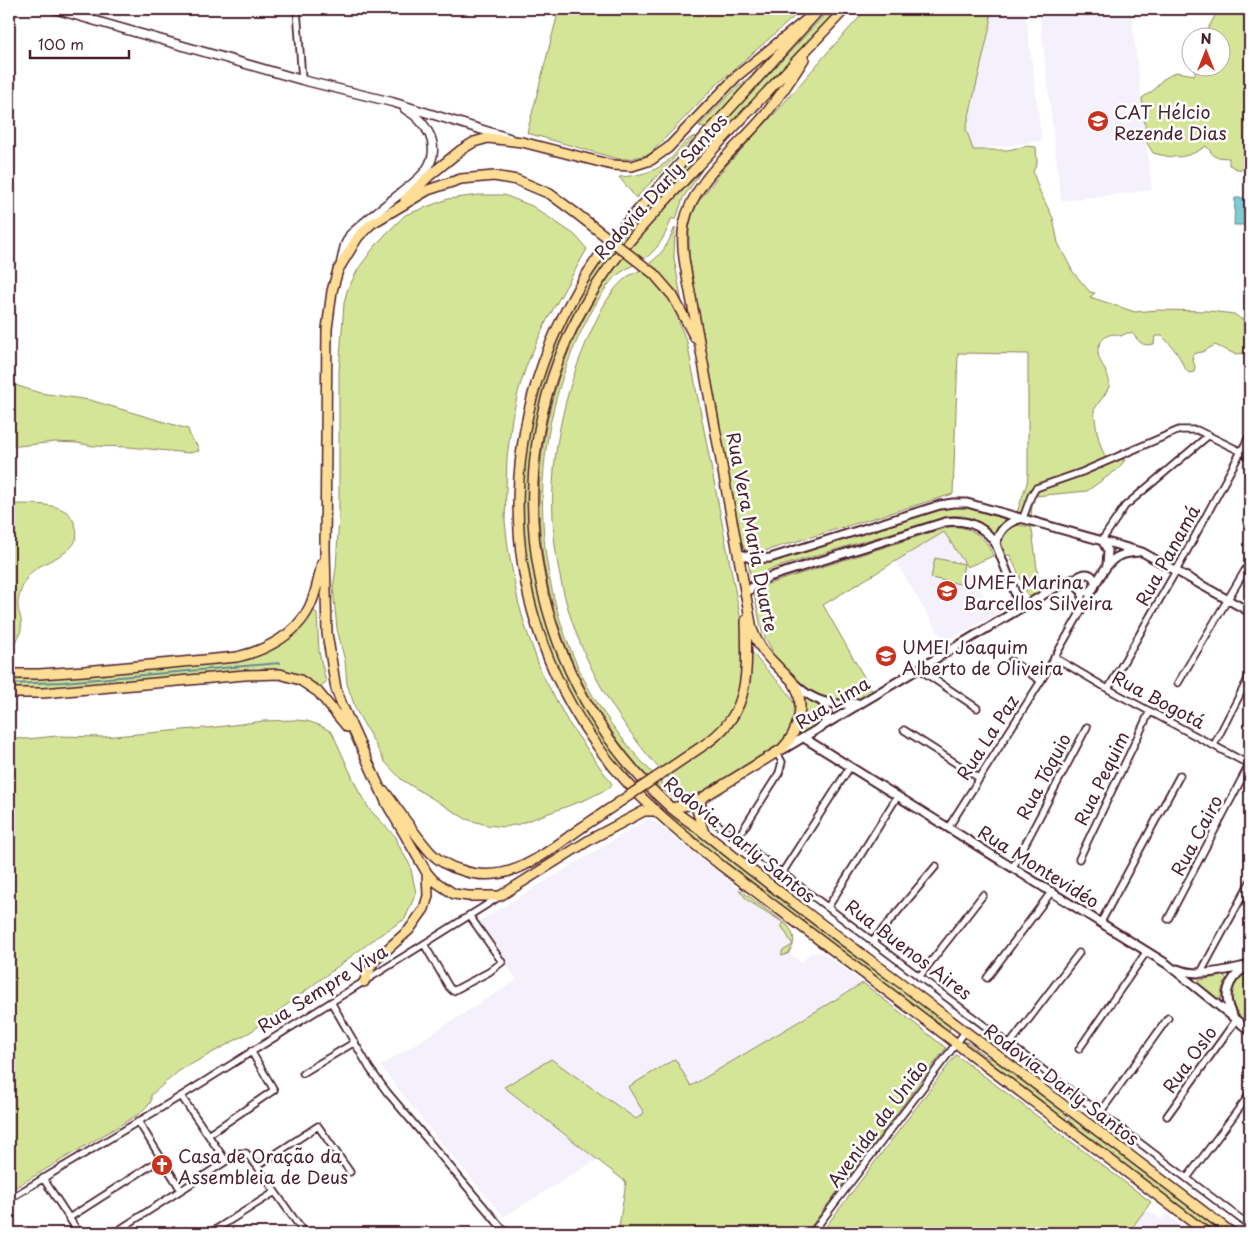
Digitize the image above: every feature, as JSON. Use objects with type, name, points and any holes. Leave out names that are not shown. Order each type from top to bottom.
[{"type":"main road","points":[[54,9],[302,80],[392,102],[522,142],[605,164],[625,166],[639,164],[657,156],[684,132],[737,76],[819,10]]},
{"type":"main road","name":"Rodovia Darly Santos","points":[[845,9],[654,213],[608,268],[586,302],[564,346],[548,391],[539,430],[533,486],[534,535],[540,583],[553,629],[564,660],[578,689],[603,730],[633,768],[671,808],[704,832],[766,883],[1232,1233]]},
{"type":"main road","name":"Rodovia Darly Santos","points":[[819,10],[611,240],[591,267],[574,295],[551,340],[534,387],[526,420],[519,469],[519,536],[526,585],[539,634],[558,680],[582,724],[622,778],[654,810],[724,867],[1207,1233]]},
{"type":"main road","points":[[705,377],[683,249],[686,215],[699,189],[777,100],[813,43]]},
{"type":"main road","points":[[392,102],[412,114],[428,129],[433,146],[431,162],[422,175],[350,236],[345,245],[332,291],[327,329],[325,550],[327,632],[336,689],[355,737],[387,804],[427,872],[433,880],[454,894],[500,896]]},
{"type":"main road","points":[[397,208],[429,176],[474,142],[491,137],[522,142]]},
{"type":"main road","points":[[340,268],[354,243],[364,231],[397,208],[437,186],[461,179],[494,176],[517,180],[540,188],[550,194],[654,274],[668,289],[685,317],[696,342],[705,377]]},
{"type":"main road","name":"Rua Vera Maria Duarte","points":[[705,377],[752,629],[756,640],[766,654],[792,682],[799,701],[798,721],[791,739],[777,753]]},
{"type":"main road","points":[[9,674],[94,670],[237,657],[266,648],[291,631],[308,610],[318,584],[325,550]]},
{"type":"main road","points":[[374,778],[432,853],[446,864],[471,873],[498,874],[523,867],[701,747],[729,723],[744,692],[747,667],[745,595]]},
{"type":"main road","points":[[9,693],[43,693],[235,676],[280,674],[300,680],[318,692],[355,737]]},
{"type":"main road","name":"Rua Lima","points":[[671,808],[688,805],[777,753]]},
{"type":"main road","points":[[703,797],[698,804],[698,813],[704,832]]},
{"type":"main road","name":"Rua Sempre Viva","points":[[500,896],[591,839],[644,811],[654,810]]},
{"type":"main road","points":[[364,982],[373,962],[409,930],[424,909],[428,896],[427,872]]},
{"type":"street","points":[[297,9],[302,80]]},
{"type":"street","points":[[1023,518],[1033,492],[1042,486],[1082,472],[1179,430],[1197,430],[1250,456]]},
{"type":"street","name":"Rua Panamá","points":[[1108,689],[1250,435]]},
{"type":"street","points":[[1102,540],[1125,506],[1209,436]]},
{"type":"street","points":[[738,553],[752,559],[770,558],[940,505],[953,503],[973,504],[1142,552],[1250,612]]},
{"type":"street","points":[[996,544],[999,535],[1007,525],[1023,518]]},
{"type":"street","points":[[745,595],[757,582],[769,577],[945,522],[959,521],[972,524],[988,534],[996,544],[1021,608]]},
{"type":"street","points":[[1102,540],[1108,550],[1107,565]]},
{"type":"street","name":"Rua La Paz","points":[[948,828],[1041,681],[1107,565],[1122,554],[1142,552]]},
{"type":"street","points":[[1178,683],[1250,562]]},
{"type":"street","name":"Rua La Paz","points":[[1085,574],[1107,565]]},
{"type":"street","points":[[1085,574],[1095,579],[1095,585],[1089,592],[1080,590],[1077,581],[1085,574]]},
{"type":"street","name":"Rua Lima","points":[[777,753],[1053,589],[1085,574]]},
{"type":"street","name":"Rua Lima","points":[[1053,589],[1071,587],[1080,590]]},
{"type":"street","name":"Rua La Paz","points":[[1080,590],[1080,610]]},
{"type":"street","name":"Rua Bogotá","points":[[1054,657],[1108,689],[1250,765]]},
{"type":"street","points":[[1011,662],[1041,681]]},
{"type":"street","points":[[919,669],[976,708]]},
{"type":"street","points":[[1214,745],[1250,675]]},
{"type":"street","name":"Rua Vera Maria Duarte","points":[[792,682],[804,692],[819,700],[841,704],[862,702]]},
{"type":"street","points":[[819,700],[825,705],[827,712],[826,720],[822,727]]},
{"type":"street","name":"Rua Pequim","points":[[1079,859],[1150,711]]},
{"type":"street","name":"Rua Tóquio","points":[[1013,867],[1087,727]]},
{"type":"street","points":[[904,730],[979,778]]},
{"type":"street","name":"Rua Montevidéo","points":[[804,738],[1168,964],[1250,1031]]},
{"type":"street","points":[[737,839],[779,773],[782,762],[777,753]]},
{"type":"street","name":"Rua Cairo","points":[[1168,919],[1250,765]]},
{"type":"street","points":[[782,873],[850,767]]},
{"type":"street","points":[[1102,922],[1180,775]]},
{"type":"street","name":"Rua Buenos Aires","points":[[703,797],[702,807],[706,816],[1250,1226]]},
{"type":"street","points":[[828,907],[897,797]]},
{"type":"street","points":[[873,941],[936,866]]},
{"type":"street","points":[[1200,974],[1250,882]]},
{"type":"street","points":[[987,978],[1052,891]]},
{"type":"street","points":[[918,977],[983,895]]},
{"type":"street","name":"Rua Sempre Viva","points":[[9,1198],[181,1096],[500,896]]},
{"type":"street","points":[[424,944],[448,987],[453,990],[489,972],[502,962],[469,915]]},
{"type":"street","points":[[1079,1049],[1148,951]]},
{"type":"street","points":[[1010,1044],[1079,954]]},
{"type":"street","points":[[1168,964],[1186,972],[1200,974],[1250,966]]},
{"type":"street","points":[[1236,1020],[1228,1004],[1228,988],[1236,975],[1250,966]]},
{"type":"street","points":[[331,1002],[370,1068],[387,1092],[506,1233]]},
{"type":"street","points":[[1100,1113],[1168,1018]]},
{"type":"street","name":"Rua Oslo","points":[[1167,1116],[1236,1020]]},
{"type":"street","name":"Avenida da União","points":[[812,1233],[965,1032]]},
{"type":"street","points":[[303,1073],[355,1042]]},
{"type":"street","points":[[208,1135],[274,1090],[251,1051]]},
{"type":"street","points":[[1187,1178],[1250,1094]]},
{"type":"street","points":[[181,1096],[226,1161]]},
{"type":"street","points":[[138,1122],[181,1190]]},
{"type":"street","points":[[257,1166],[318,1126],[350,1172]]},
{"type":"street","points":[[114,1233],[235,1154],[242,1153],[249,1156],[257,1166],[304,1233]]},
{"type":"street","points":[[69,1218],[161,1159]]},
{"type":"street","points":[[43,1178],[79,1233]]},
{"type":"street","points":[[210,1233],[275,1192]]},
{"type":"shaded area","points":[[989,9],[1025,9],[1042,141],[973,150],[966,129],[991,22]]},
{"type":"shaded area","name":"CAT Hélcio Rezende Dias","points":[[1039,9],[1131,9],[1152,190],[1061,201]]},
{"type":"shaded area","name":"UMEF Marina Barcellos Silveira","points":[[944,531],[996,615],[944,642],[896,562]]},
{"type":"shaded area","points":[[650,818],[739,889],[747,900],[787,925],[792,930],[794,937],[794,944],[789,953],[801,962],[811,953],[822,952],[863,983],[636,1119],[551,1059],[505,1087],[598,1159],[504,1217],[433,1133],[380,1066],[517,980],[478,922]]},
{"type":"shaded area","points":[[1147,1209],[1161,1219],[1166,1214],[1192,1233],[1128,1233]]},
{"type":"green space","points":[[559,9],[803,9],[714,87],[650,154],[630,159],[618,159],[527,133]]},
{"type":"green space","points":[[830,9],[839,9],[719,137],[715,132]]},
{"type":"green space","points":[[867,9],[989,9],[991,22],[966,129],[973,150],[1008,150],[1027,146],[1036,147],[1037,163],[1033,172],[1040,192],[1053,218],[1058,243],[1073,272],[1090,292],[1095,293],[1090,297],[1135,312],[1157,310],[1210,311],[1234,314],[1241,319],[1250,320],[1250,353],[1235,354],[1215,345],[1202,352],[1193,354],[1194,372],[1189,373],[1180,357],[1162,336],[1155,336],[1154,344],[1150,345],[1141,343],[1132,333],[1121,336],[1113,334],[1105,337],[1098,348],[1098,353],[1109,379],[1109,387],[1094,410],[1097,429],[1101,447],[1106,458],[1125,460],[1118,469],[1087,491],[1035,496],[1033,498],[1031,516],[1017,512],[1027,483],[1028,474],[1028,354],[958,353],[953,494],[755,554],[745,550],[741,541],[689,257],[689,229],[692,215],[698,202],[726,166]]},
{"type":"green space","points":[[1219,9],[1250,9],[1250,170],[1237,169],[1229,165],[1229,158],[1215,157],[1206,146],[1187,156],[1174,157],[1153,153],[1147,143],[1142,98],[1154,90],[1162,80],[1176,72],[1182,73],[1182,78],[1232,78],[1232,28],[1208,28]]},
{"type":"green space","points":[[769,60],[706,127],[699,126],[733,91]]},
{"type":"green space","points":[[695,136],[636,198],[619,177],[634,176],[660,167]]},
{"type":"green space","points":[[708,139],[713,144],[626,238],[600,271],[574,313],[554,358],[540,405],[531,453],[528,502],[531,550],[540,599],[554,646],[580,702],[625,767],[630,779],[604,750],[569,694],[543,633],[530,585],[525,552],[522,486],[527,437],[543,372],[569,312],[614,243]]},
{"type":"green space","points":[[702,170],[683,198],[676,219],[671,219],[664,237],[656,248],[647,257],[624,270],[611,281],[588,318],[568,363],[553,410],[545,458],[543,507],[546,556],[556,605],[571,651],[593,696],[622,738],[656,777],[680,800],[657,786],[633,760],[596,707],[571,658],[553,606],[542,552],[539,498],[543,444],[555,391],[574,340],[611,274],[648,228]]},
{"type":"green space","points":[[479,195],[504,195],[532,206],[575,235],[587,249],[546,322],[527,364],[519,389],[512,418],[507,458],[505,521],[518,601],[542,674],[568,722],[612,784],[611,787],[587,799],[519,824],[504,827],[487,825],[466,819],[402,780],[385,762],[356,710],[347,684],[345,661],[337,629],[333,588],[339,515],[339,371],[344,303],[347,291],[358,269],[372,250],[405,215],[448,199]]},
{"type":"green space","points":[[675,227],[674,258],[683,308],[679,323],[687,342],[742,626],[750,649],[783,687],[795,706],[795,717],[790,730],[779,744],[693,797],[675,785],[649,757],[628,729],[599,682],[577,634],[562,584],[554,533],[553,482],[560,430],[573,378],[593,327],[616,287],[657,256],[669,241]]},
{"type":"green space","points":[[9,374],[15,385],[40,393],[90,400],[188,429],[191,439],[197,445],[199,451],[189,453],[55,442],[9,447]]},
{"type":"green space","points":[[9,504],[35,504],[62,509],[73,520],[77,532],[75,542],[69,549],[32,572],[26,579],[18,602],[21,620],[20,633],[9,650]]},
{"type":"green space","points":[[968,508],[1005,520],[994,535],[984,525],[974,519],[962,516],[948,516],[768,570],[751,579],[748,562],[766,563],[942,509]]},
{"type":"green space","points":[[1018,525],[1031,527],[1032,530],[1040,591],[1029,598],[1010,555],[1004,556],[1002,551],[1002,541],[1005,533]]},
{"type":"green space","points":[[948,527],[963,528],[976,533],[986,543],[993,556],[967,567],[944,532],[823,605],[872,691],[857,699],[843,702],[829,700],[803,685],[769,654],[772,650],[762,632],[754,594],[765,585]]},
{"type":"green space","points":[[935,558],[964,564],[960,584],[931,578]]},
{"type":"green space","points":[[313,610],[317,613],[319,652],[326,682],[321,686],[287,671],[263,669],[52,689],[9,690],[9,679],[52,678],[234,661],[260,654]]},
{"type":"green space","points":[[802,696],[820,707],[824,714],[822,722],[801,735],[797,735],[802,722]]},
{"type":"green space","points":[[264,721],[307,721],[332,732],[359,792],[370,810],[396,837],[410,865],[416,893],[405,919],[377,937],[252,1031],[179,1071],[151,1095],[151,1102],[139,1114],[9,1191],[9,738],[103,737]]},
{"type":"green space","points":[[671,812],[951,1025],[949,1031],[687,833],[664,813]]},
{"type":"green space","points":[[739,889],[787,925],[793,935],[793,945],[781,925],[784,923],[747,900]]},
{"type":"green space","points":[[793,945],[789,953],[782,956],[782,951]]},
{"type":"green space","points":[[1250,971],[1250,1026],[1237,1012],[1231,997],[1235,983]]},
{"type":"green space","points":[[1224,976],[1227,979],[1222,989],[1220,1002],[1197,983],[1199,980]]},
{"type":"green space","points":[[863,983],[946,1048],[806,1233],[618,1233],[626,1182],[504,1087],[551,1059],[636,1119],[644,1113],[628,1087],[675,1059],[691,1086]]},
{"type":"green space","points":[[967,1042],[986,1057],[995,1059],[1069,1115],[1064,1120],[962,1043]]},
{"type":"green space","points":[[956,1055],[1151,1202],[1128,1233],[821,1233]]},
{"type":"green space","points":[[1071,1117],[1224,1233],[1213,1233],[1067,1122]]},
{"type":"water","points":[[1235,198],[1250,198],[1250,244],[1249,225],[1234,225]]},
{"type":"waterway","points":[[9,684],[63,682],[280,663]]},
{"type":"place","name":"CAT Hélcio Rezende Dias","points":[[1098,121]]},
{"type":"place","name":"UMEF Marina Barcellos Silveira","points":[[947,591]]},
{"type":"place","name":"UMEI Joaquim Alberto de Oliveira","points":[[886,656]]},
{"type":"place","name":"Casa de Oração da Assembleia de Deus","points":[[162,1165]]}]
